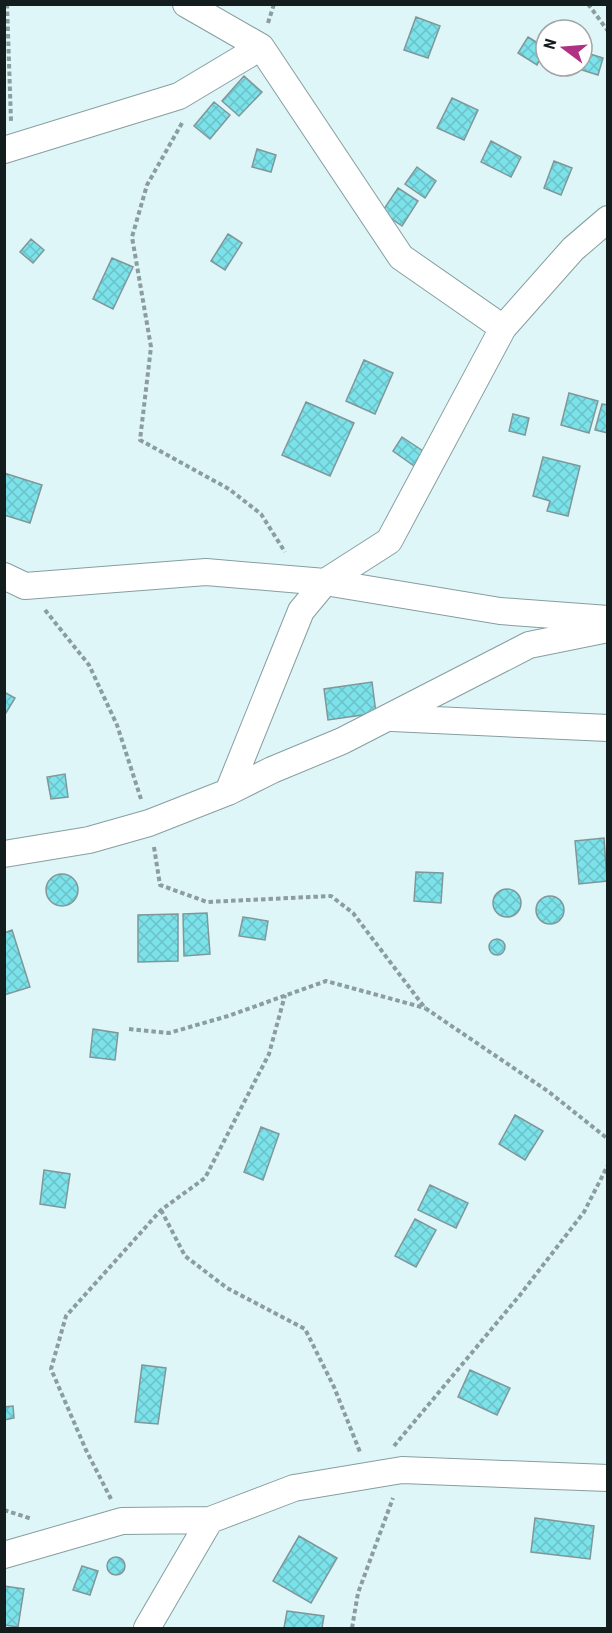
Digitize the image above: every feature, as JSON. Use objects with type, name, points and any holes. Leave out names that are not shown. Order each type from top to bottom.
[{"type":"street","points":[[186,4],[261,47],[401,257],[502,328]]},
{"type":"street","points":[[8,149],[178,96],[261,47]]},
{"type":"street","points":[[228,792],[314,582],[389,541],[502,328],[573,249],[608,219]]},
{"type":"street","points":[[15,581],[206,572],[314,582],[500,611],[608,619]]},
{"type":"street","points":[[4,854],[89,840],[149,823],[228,792],[272,770],[342,741],[529,645],[608,629]]},
{"type":"street","points":[[390,718],[608,728]]},
{"type":"street","points":[[4,1555],[122,1521],[210,1520],[294,1488],[402,1470],[608,1478]]},
{"type":"street","points":[[147,1629],[210,1520]]},
{"type":"path","points":[[7,4],[8,149]]},
{"type":"path","points":[[588,4],[608,31]]},
{"type":"path","points":[[185,118],[147,185],[132,237],[151,347],[140,440],[229,489],[261,514],[314,582]]},
{"type":"path","points":[[15,581],[89,665],[117,725],[149,823],[160,885],[207,902],[331,896],[352,913],[425,1008],[549,1092],[608,1139]]},
{"type":"path","points":[[129,1029],[169,1033],[228,1016],[326,981],[425,1008]]},
{"type":"path","points":[[122,1521],[86,1450],[51,1369],[66,1316],[161,1210],[205,1178],[270,1054],[285,995]]},
{"type":"path","points":[[161,1210],[185,1256],[227,1288],[305,1329],[334,1387],[369,1476],[520,1295],[584,1212],[608,1166]]},
{"type":"path","points":[[352,1629],[358,1593],[402,1470]]},
{"type":"building","points":[[416,17],[440,26],[428,58],[404,50]]},
{"type":"building","points":[[528,37],[534,41],[534,63],[518,53]]},
{"type":"building","points":[[594,55],[603,58],[598,75],[594,74]]},
{"type":"building","points":[[244,76],[262,92],[239,116],[222,101]]},
{"type":"building","points":[[452,98],[478,110],[464,140],[437,128]]},
{"type":"building","points":[[214,102],[230,115],[210,139],[194,126]]},
{"type":"building","points":[[491,141],[521,157],[511,177],[481,162]]},
{"type":"building","points":[[257,149],[276,155],[271,172],[252,167]]},
{"type":"building","points":[[554,161],[572,168],[561,195],[544,188]]},
{"type":"building","points":[[417,167],[436,181],[425,198],[405,184]]},
{"type":"building","points":[[398,188],[418,201],[402,226],[382,212]]},
{"type":"building","points":[[228,234],[242,243],[225,270],[211,261]]},
{"type":"building","points":[[31,239],[44,250],[33,263],[20,252]]},
{"type":"building","points":[[112,258],[133,267],[113,309],[93,299]]},
{"type":"building","points":[[364,360],[393,373],[375,414],[346,401]]},
{"type":"building","points":[[569,393],[598,401],[589,433],[561,425]]},
{"type":"building","points":[[306,402],[354,423],[330,476],[282,455]]},
{"type":"building","points":[[602,404],[608,405],[608,433],[595,430]]},
{"type":"building","points":[[513,414],[529,418],[525,435],[509,431]]},
{"type":"building","points":[[402,437],[423,451],[414,466],[393,451]]},
{"type":"building","points":[[543,457],[580,466],[568,516],[547,511],[550,501],[533,496]]},
{"type":"building","points":[[4,473],[42,485],[30,523],[4,515]]},
{"type":"building","points":[[372,682],[376,713],[328,720],[324,689]]},
{"type":"building","points":[[4,692],[15,698],[4,716]]},
{"type":"building","points":[[65,774],[68,797],[51,799],[47,777]]},
{"type":"building","points":[[604,838],[607,881],[579,884],[575,841]]},
{"type":"building","points":[[416,872],[443,873],[441,903],[414,901]]},
{"type":"building","points":[[62,874],[73,879],[78,890],[73,901],[62,906],[51,901],[46,890],[51,879]]},
{"type":"building","points":[[507,889],[517,893],[521,903],[517,913],[507,917],[497,913],[493,903],[497,893]]},
{"type":"building","points":[[550,896],[560,900],[564,910],[560,920],[550,924],[540,920],[536,910],[540,900]]},
{"type":"building","points":[[207,913],[210,954],[184,956],[183,914]]},
{"type":"building","points":[[178,914],[178,961],[138,962],[138,915]]},
{"type":"building","points":[[243,917],[268,921],[265,940],[239,936]]},
{"type":"building","points":[[12,930],[30,987],[4,995],[4,933]]},
{"type":"building","points":[[497,939],[503,941],[505,947],[503,953],[497,955],[491,953],[489,947],[491,941]]},
{"type":"building","points":[[93,1029],[118,1033],[115,1060],[90,1057]]},
{"type":"building","points":[[515,1115],[543,1131],[525,1160],[499,1144]]},
{"type":"building","points":[[261,1127],[279,1134],[263,1180],[244,1172]]},
{"type":"building","points":[[44,1170],[70,1174],[65,1208],[40,1204]]},
{"type":"building","points":[[430,1185],[468,1203],[456,1228],[418,1210]]},
{"type":"building","points":[[415,1219],[436,1230],[416,1267],[395,1256]]},
{"type":"building","points":[[142,1365],[166,1368],[158,1424],[135,1422]]},
{"type":"building","points":[[470,1370],[510,1388],[497,1415],[458,1397]]},
{"type":"building","points":[[13,1406],[14,1418],[4,1420],[4,1407]]},
{"type":"building","points":[[535,1518],[594,1526],[590,1559],[531,1552]]},
{"type":"building","points":[[299,1536],[337,1558],[311,1603],[273,1581]]},
{"type":"building","points":[[116,1557],[122,1560],[125,1566],[122,1572],[116,1575],[110,1572],[107,1566],[110,1560]]},
{"type":"building","points":[[82,1566],[98,1571],[90,1595],[73,1590]]},
{"type":"building","points":[[4,1586],[24,1589],[18,1627],[4,1625]]},
{"type":"building","points":[[287,1611],[324,1616],[322,1628],[284,1628]]}]
